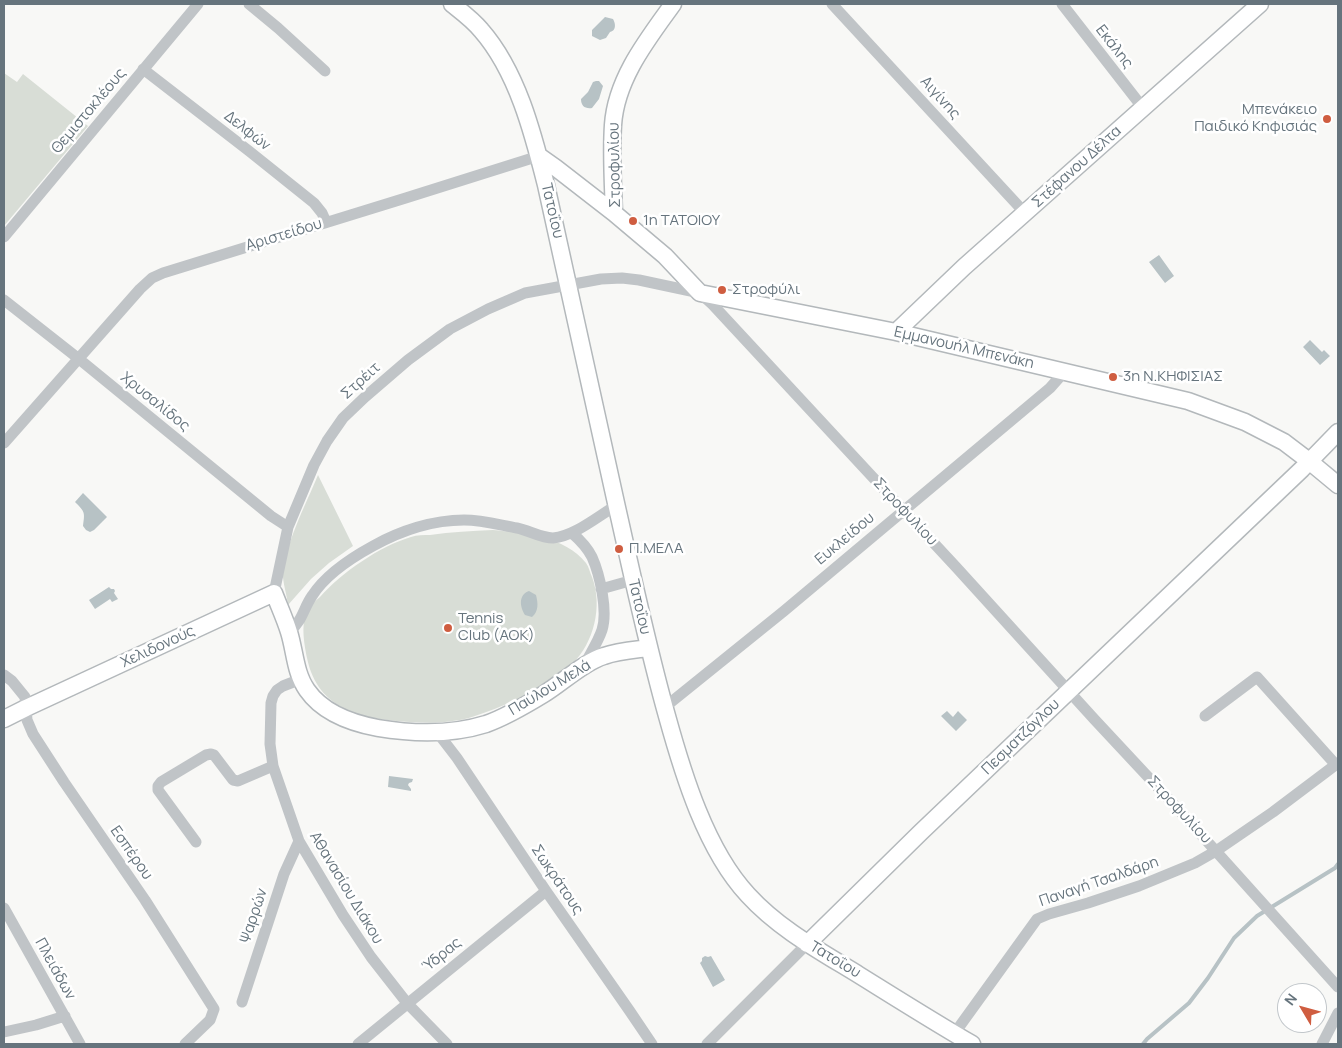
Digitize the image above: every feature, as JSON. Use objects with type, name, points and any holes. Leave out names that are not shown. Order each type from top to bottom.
[{"type":"street","name":"Θεμιστοκλέους","points":[[4,237],[198,4]]},
{"type":"street","points":[[250,4],[325,71]]},
{"type":"street","name":"Τατοΐου","points":[[452,4],[481,30],[498,54],[510,76],[526,114],[539,156],[648,648],[676,747],[696,805],[720,855],[746,894],[776,922],[807,944],[972,1044]]},
{"type":"street","name":"Στροφυλίου","points":[[673,4],[636,56],[624,82],[617,105],[613,124],[614,213],[665,256],[713,305],[956,567],[1338,987]]},
{"type":"street","name":"Αιγίνης","points":[[832,4],[1025,214]]},
{"type":"street","name":"Εκάλης","points":[[1062,4],[1143,108]]},
{"type":"street","name":"Στέφανου Δέλτα","points":[[896,332],[964,267],[1260,4]]},
{"type":"street","name":"Δελφών","points":[[143,69],[314,203],[326,222]]},
{"type":"street","points":[[539,156],[614,213]]},
{"type":"street","name":"Αριστείδου","points":[[4,443],[140,289],[152,278],[539,156]]},
{"type":"street","name":"Εμμανουήλ Μπενάκη","points":[[568,284],[601,279],[622,278],[639,280],[896,332],[1188,401],[1245,422],[1284,442],[1338,485]]},
{"type":"street","name":"Στρέιτ","points":[[274,593],[288,526],[314,465],[327,441],[343,418],[364,397],[408,360],[469,318],[525,293],[568,284]]},
{"type":"street","name":"Χρυσαλίδος","points":[[4,300],[271,516],[288,526]]},
{"type":"street","name":"Ευκλείδου","points":[[665,707],[1050,388],[1064,371]]},
{"type":"street","name":"Πεσματζόγλου","points":[[707,1044],[921,832],[1338,432]]},
{"type":"street","points":[[290,633],[300,620],[306,605],[317,588],[336,571],[374,546],[414,529],[438,523],[465,520],[522,529],[551,538],[572,533],[617,505]]},
{"type":"street","points":[[572,533],[592,557],[604,605],[602,630],[583,667]]},
{"type":"street","points":[[601,588],[633,580]]},
{"type":"street","points":[[274,593],[290,633]]},
{"type":"street","name":"Χελιδονούς","points":[[4,719],[274,593]]},
{"type":"street","name":"Παύλου Μελά","points":[[290,633],[301,679],[313,698],[322,707],[358,724],[404,732],[422,733],[462,729],[488,723],[544,694],[602,656],[648,648]]},
{"type":"street","name":"Εσπέρου","points":[[4,675],[12,681],[25,697],[27,720],[33,734],[145,900],[214,1009],[210,1020],[184,1044]]},
{"type":"street","points":[[1205,716],[1257,677],[1337,764]]},
{"type":"street","name":"Αθανασίου Διάκου","points":[[301,679],[283,686],[273,696],[271,703],[270,744],[273,766],[299,841],[342,914],[366,950],[407,1003],[447,1044]]},
{"type":"street","name":"Σωκράτους","points":[[437,732],[457,758],[652,1044]]},
{"type":"street","points":[[196,842],[158,790],[160,782],[206,755],[211,754],[214,755],[233,780],[238,781],[273,766]]},
{"type":"street","name":"Παναγή Τσαλδάρη","points":[[954,1034],[1037,919],[1139,886],[1196,862],[1216,851],[1273,812],[1337,764]]},
{"type":"street","name":"Ψαρρών","points":[[242,1002],[284,874],[299,841]]},
{"type":"street","name":"Ύδρας","points":[[358,1044],[546,891]]},
{"type":"street","name":"Πλειάδων","points":[[4,908],[80,1044]]},
{"type":"street","points":[[1322,1044],[1338,1013]]},
{"type":"street","points":[[4,1032],[36,1026],[65,1016]]},
{"type":"shaded area","points":[[605,17],[613,19],[615,27],[606,38],[600,40],[592,36],[592,30]]},
{"type":"shaded area","points":[[4,73],[17,82],[23,74],[88,126],[4,226]]},
{"type":"shaded area","points":[[599,81],[603,86],[599,99],[592,108],[587,108],[582,104],[581,99],[588,92],[593,82]]},
{"type":"shaded area","points":[[1159,255],[1174,276],[1165,283],[1149,262]]},
{"type":"shaded area","points":[[1310,340],[1322,352],[1324,350],[1330,356],[1320,365],[1303,347]]},
{"type":"shaded area","points":[[318,475],[353,546],[311,579],[288,605],[283,578],[286,554]]},
{"type":"shaded area","points":[[83,493],[107,517],[90,532],[83,526],[84,513],[75,502]]},
{"type":"shaded area","name":"Tennis Club (AOK)","points":[[493,530],[530,535],[555,541],[577,554],[587,565],[592,577],[597,600],[594,624],[586,646],[569,667],[540,687],[507,704],[472,717],[449,721],[410,722],[376,718],[345,709],[332,701],[321,690],[313,676],[307,658],[304,639],[304,619],[309,608],[329,588],[362,561],[399,541],[418,535]]},
{"type":"shaded area","points":[[109,587],[114,589],[118,599],[112,602],[110,599],[95,609],[89,600]]},
{"type":"shaded area","points":[[529,591],[536,595],[537,601],[537,610],[532,617],[525,615],[521,605],[523,595]]},
{"type":"shaded area","points":[[947,711],[953,717],[958,711],[967,720],[956,731],[941,716]]},
{"type":"shaded area","points":[[389,776],[413,779],[408,785],[411,791],[388,787]]},
{"type":"shaded area","points":[[705,956],[711,956],[725,980],[713,987],[700,963]]},
{"type":"waterway","points":[[1143,1044],[1189,1003],[1234,938],[1257,916],[1335,868],[1338,864]]},
{"type":"place","name":"Μπενάκειο Παιδικό Κηφισιάς","points":[[1327,119]]},
{"type":"place","name":"1η ΤΑΤΟΙΟΥ","points":[[633,221]]},
{"type":"place","name":"Στροφύλι","points":[[722,290]]},
{"type":"place","name":"3η Ν.ΚΗΦΙΣΙΑΣ","points":[[1113,377]]},
{"type":"place","name":"Π.ΜΕΛΑ","points":[[619,549]]},
{"type":"place","name":"Tennis Club (AOK)","points":[[448,628]]}]
